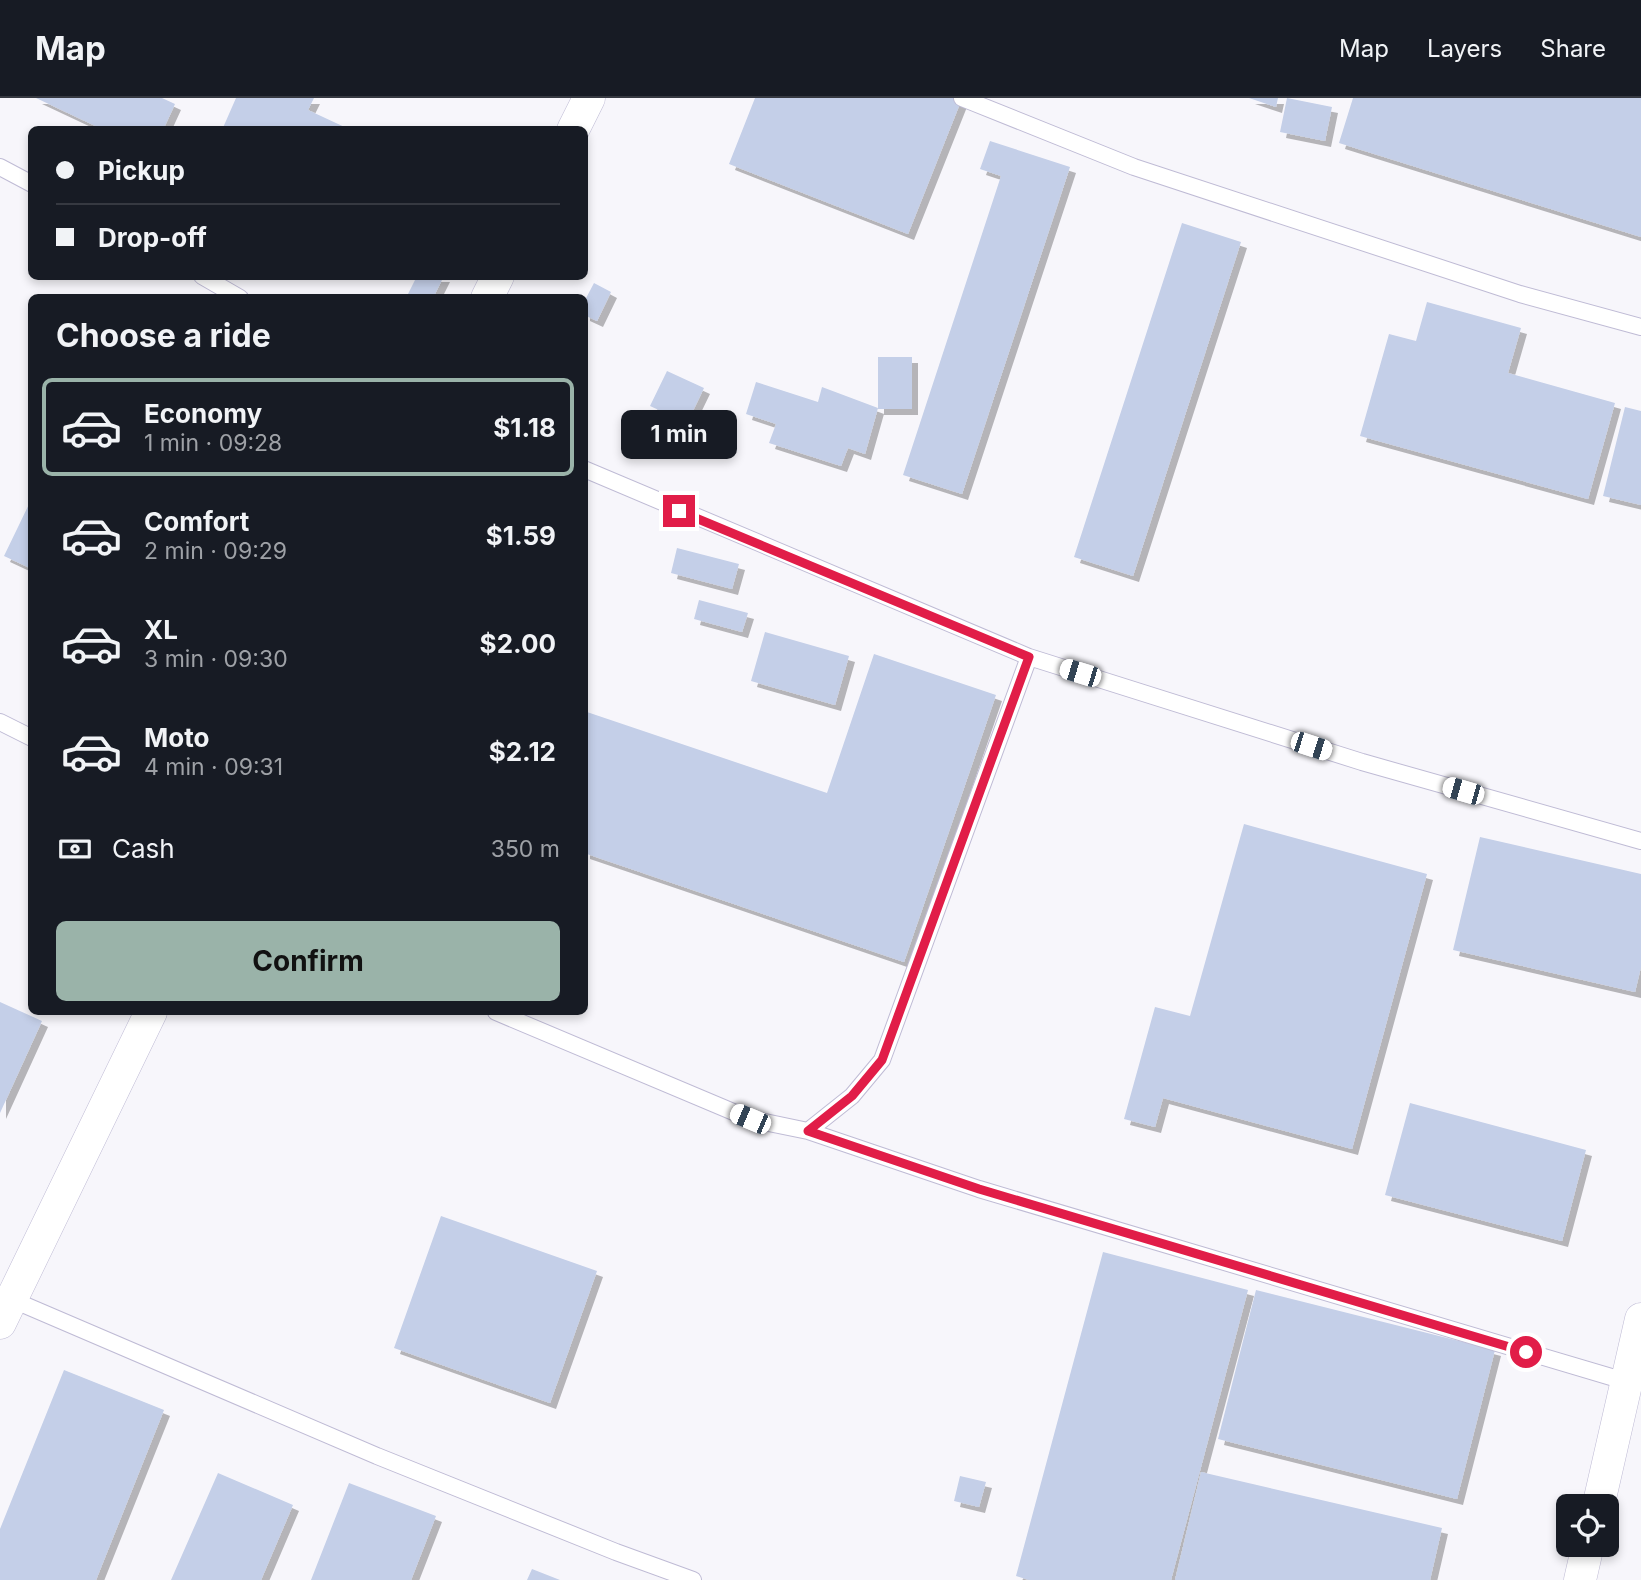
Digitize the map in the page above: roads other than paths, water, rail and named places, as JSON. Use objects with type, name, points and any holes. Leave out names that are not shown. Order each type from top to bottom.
[{"type":"street","points":[[575,126],[589,98]]},
{"type":"street","points":[[4,1305],[149,1015]]},
{"type":"street","points":[[1602,1494],[1634,1384],[1641,1319]]},
{"type":"street","points":[[1580,1580],[1585,1557]]},
{"type":"lane","points":[[961,98],[1134,167],[1520,294],[1641,327]]},
{"type":"lane","points":[[0,167],[28,182]]},
{"type":"lane","points":[[209,280],[233,294]]},
{"type":"lane","points":[[588,471],[1029,657],[1362,762],[1641,841]]},
{"type":"lane","points":[[808,1131],[852,1096],[882,1060],[1029,657]]},
{"type":"lane","points":[[0,722],[28,736]]},
{"type":"lane","points":[[503,1015],[750,1119],[808,1131],[979,1189],[1634,1384]]},
{"type":"lane","points":[[4,1305],[616,1552],[693,1580]]}]
